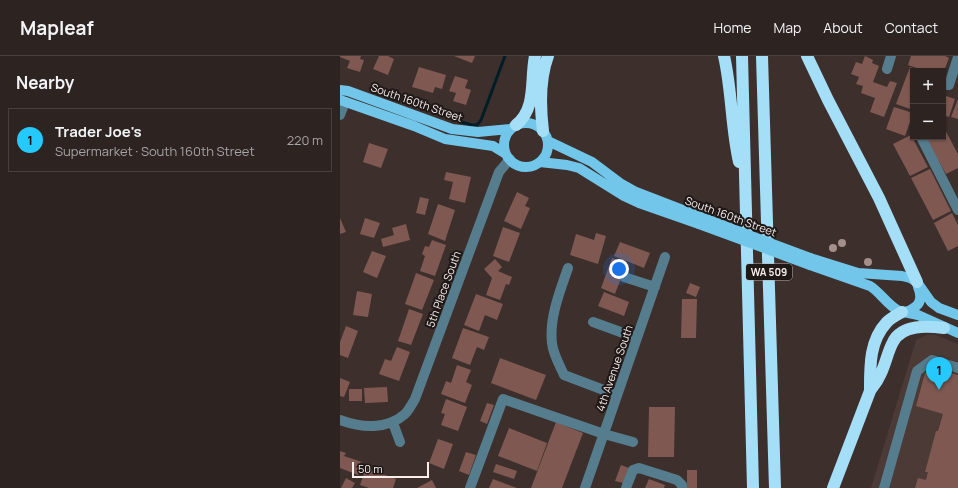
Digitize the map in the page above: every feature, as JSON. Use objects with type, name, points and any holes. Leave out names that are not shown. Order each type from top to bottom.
[{"type":"highway","points":[[513,127],[522,120],[529,108],[535,56]]},
{"type":"highway","points":[[545,136],[541,109],[541,89],[543,73],[548,56]]},
{"type":"highway","points":[[724,56],[727,70],[735,144],[745,194]]},
{"type":"highway","name":"WA 509","points":[[742,56],[754,488]]},
{"type":"highway","name":"WA 509","points":[[762,56],[775,488]]},
{"type":"highway","points":[[807,56],[879,198],[916,282]]},
{"type":"highway","points":[[870,390],[871,358],[876,340],[881,329],[888,321],[902,312]]},
{"type":"highway","points":[[834,488],[870,390],[880,377],[894,340],[911,328],[922,326],[944,328]]},
{"type":"main road","name":"South 160th Street","points":[[340,90],[348,91],[452,129],[478,132],[513,127]]},
{"type":"main road","points":[[343,101],[414,126],[445,139],[493,146],[521,166],[534,165],[540,162],[547,152],[545,136],[538,126],[523,123],[513,127],[505,141],[508,156]]},
{"type":"main road","name":"South 160th Street","points":[[545,136],[592,162],[620,183],[636,192],[699,220],[870,286],[882,295],[890,306],[896,310],[918,315],[958,333]]},
{"type":"main road","name":"South 160th Street","points":[[540,162],[579,168],[624,196],[639,203],[699,220]]},
{"type":"main road","name":"South 160th Street","points":[[810,262],[858,273],[902,276],[910,278],[916,282]]},
{"type":"main road","points":[[902,312],[910,310],[918,303],[920,291],[916,282]]},
{"type":"main road","points":[[916,282],[931,302],[939,308],[958,315]]},
{"type":"street","points":[[887,68],[891,56]]},
{"type":"street","points":[[950,86],[958,57]]},
{"type":"street","points":[[340,115],[343,101]]},
{"type":"street","points":[[923,140],[958,210]]},
{"type":"street","name":"5th Place South","points":[[393,423],[406,414],[415,399],[499,172],[508,156]]},
{"type":"street","name":"4th Avenue South","points":[[585,488],[665,257]]},
{"type":"street","points":[[568,268],[557,298],[551,331],[552,345],[564,375],[617,395]]},
{"type":"street","points":[[624,277],[655,287]]},
{"type":"street","points":[[593,322],[637,338]]},
{"type":"street","points":[[884,488],[918,371],[932,360],[958,368]]},
{"type":"street","points":[[470,488],[503,399],[604,434],[633,442]]},
{"type":"street","points":[[340,420],[362,426],[377,426],[393,423],[400,442]]},
{"type":"street","points":[[626,488],[633,470],[639,468],[677,480],[682,485],[682,488]]},
{"type":"shaded area","points":[[933,334],[958,344],[958,488],[871,488],[916,340]]},
{"type":"building","points":[[340,56],[361,56],[360,59],[364,60],[360,72],[347,68],[350,61]]},
{"type":"building","points":[[379,56],[388,56],[394,59],[388,75],[373,69]]},
{"type":"building","points":[[454,56],[475,56],[472,63]]},
{"type":"building","points":[[865,56],[873,60],[872,63],[879,66],[873,82],[887,87],[890,81],[897,83],[884,117],[870,112],[875,98],[861,93],[863,86],[856,84],[859,77],[851,74],[856,62],[862,64]]},
{"type":"building","points":[[911,56],[945,56],[949,58],[945,68],[916,68],[908,65]]},
{"type":"building","points":[[419,67],[446,75],[442,89],[435,87],[433,93],[412,87]]},
{"type":"building","points":[[910,67],[913,68],[910,68],[910,109],[896,104]]},
{"type":"building","points":[[455,76],[468,80],[465,88],[471,90],[466,105],[453,101],[456,93],[449,91]]},
{"type":"building","points":[[946,96],[955,99],[949,117],[946,116]]},
{"type":"building","points":[[958,99],[958,119],[951,117]]},
{"type":"building","points":[[894,107],[910,112],[910,122],[905,136],[886,129]]},
{"type":"building","points":[[946,132],[958,154],[958,168],[946,174],[927,140],[946,140]]},
{"type":"building","points":[[910,136],[910,140],[914,140],[928,167],[910,176],[893,144]]},
{"type":"building","points":[[369,143],[388,149],[381,168],[363,162]]},
{"type":"building","points":[[930,169],[951,211],[933,220],[911,178]]},
{"type":"building","points":[[446,172],[471,177],[465,203],[449,199],[453,182],[444,180]]},
{"type":"building","points":[[517,192],[529,198],[525,206],[530,208],[521,229],[504,221]]},
{"type":"building","points":[[420,197],[429,199],[425,215],[416,213]]},
{"type":"building","points":[[438,204],[455,210],[445,241],[428,234]]},
{"type":"building","points":[[952,213],[958,225],[958,246],[948,251],[934,223]]},
{"type":"building","points":[[340,218],[346,232],[340,234]]},
{"type":"building","points":[[365,218],[380,223],[374,238],[360,234]]},
{"type":"building","points":[[406,224],[410,240],[383,247],[381,239],[394,235],[392,228]]},
{"type":"building","points":[[503,227],[520,233],[509,262],[493,256]]},
{"type":"building","points":[[596,233],[606,236],[598,264],[570,255],[576,234],[594,240]]},
{"type":"building","points":[[432,240],[446,245],[435,276],[420,271],[425,256],[422,254],[425,246],[429,247]]},
{"type":"building","points":[[620,242],[650,253],[644,268],[614,256]]},
{"type":"building","points":[[372,251],[386,256],[377,278],[363,272]]},
{"type":"building","points":[[612,258],[627,263],[615,294],[601,288]]},
{"type":"building","points":[[495,259],[502,267],[498,271],[512,277],[509,285],[506,284],[500,300],[486,295],[492,278],[484,269]]},
{"type":"building","points":[[416,273],[434,280],[422,310],[405,304]]},
{"type":"building","points":[[690,283],[700,287],[696,297],[686,293]]},
{"type":"building","points":[[357,291],[372,294],[368,317],[353,315]]},
{"type":"building","points":[[604,292],[629,302],[624,316],[598,306]]},
{"type":"building","points":[[476,294],[503,304],[497,320],[485,315],[479,331],[464,325]]},
{"type":"building","points":[[682,299],[697,299],[696,338],[681,338]]},
{"type":"building","points":[[409,309],[423,314],[411,345],[398,341]]},
{"type":"building","points":[[346,326],[358,331],[348,358],[340,355],[340,342]]},
{"type":"building","points":[[463,328],[489,337],[484,350],[477,347],[470,365],[452,358]]},
{"type":"building","points":[[397,347],[410,352],[399,381],[379,374],[385,359],[391,361]]},
{"type":"building","points":[[500,358],[546,375],[536,400],[491,383]]},
{"type":"building","points":[[457,365],[471,370],[466,382],[472,385],[465,403],[441,394],[446,381],[451,383]]},
{"type":"building","points":[[940,370],[958,375],[958,488],[915,488],[918,478],[926,480],[928,472],[925,472],[936,431],[938,431],[943,414],[916,406],[925,373]]},
{"type":"building","points":[[340,378],[350,382],[344,397],[340,396]]},
{"type":"building","points":[[387,387],[388,402],[365,403],[364,388]]},
{"type":"building","points":[[349,389],[362,389],[362,401],[349,401]]},
{"type":"building","points":[[446,399],[467,407],[458,431],[441,425],[445,414],[441,413]]},
{"type":"building","points":[[487,403],[494,405],[487,424],[480,421]]},
{"type":"building","points":[[649,407],[675,407],[674,457],[648,457]]},
{"type":"building","points":[[556,422],[583,433],[562,488],[531,488]]},
{"type":"building","points":[[509,428],[547,443],[537,471],[498,456]]},
{"type":"building","points":[[438,439],[453,444],[444,469],[429,463]]},
{"type":"building","points":[[340,451],[346,453],[344,456],[362,462],[358,475],[340,468]]},
{"type":"building","points":[[466,452],[476,455],[469,475],[459,471]]},
{"type":"building","points":[[496,464],[517,471],[514,479],[493,472]]},
{"type":"building","points":[[621,465],[629,468],[623,483],[615,481]]},
{"type":"building","points":[[366,468],[396,479],[393,488],[369,488],[360,485]]},
{"type":"building","points":[[687,470],[697,470],[697,488],[687,488]]},
{"type":"building","points":[[346,478],[355,483],[352,488],[341,488]]},
{"type":"building","points":[[493,479],[517,488],[489,488]]},
{"type":"building","points":[[649,479],[665,485],[664,488],[645,488]]},
{"type":"building","points":[[432,480],[436,488],[417,488]]},
{"type":"waterway","points":[[461,122],[477,125],[481,120],[505,56]]},
{"type":"place","name":"Trader Joe's","points":[[939,390]]}]
